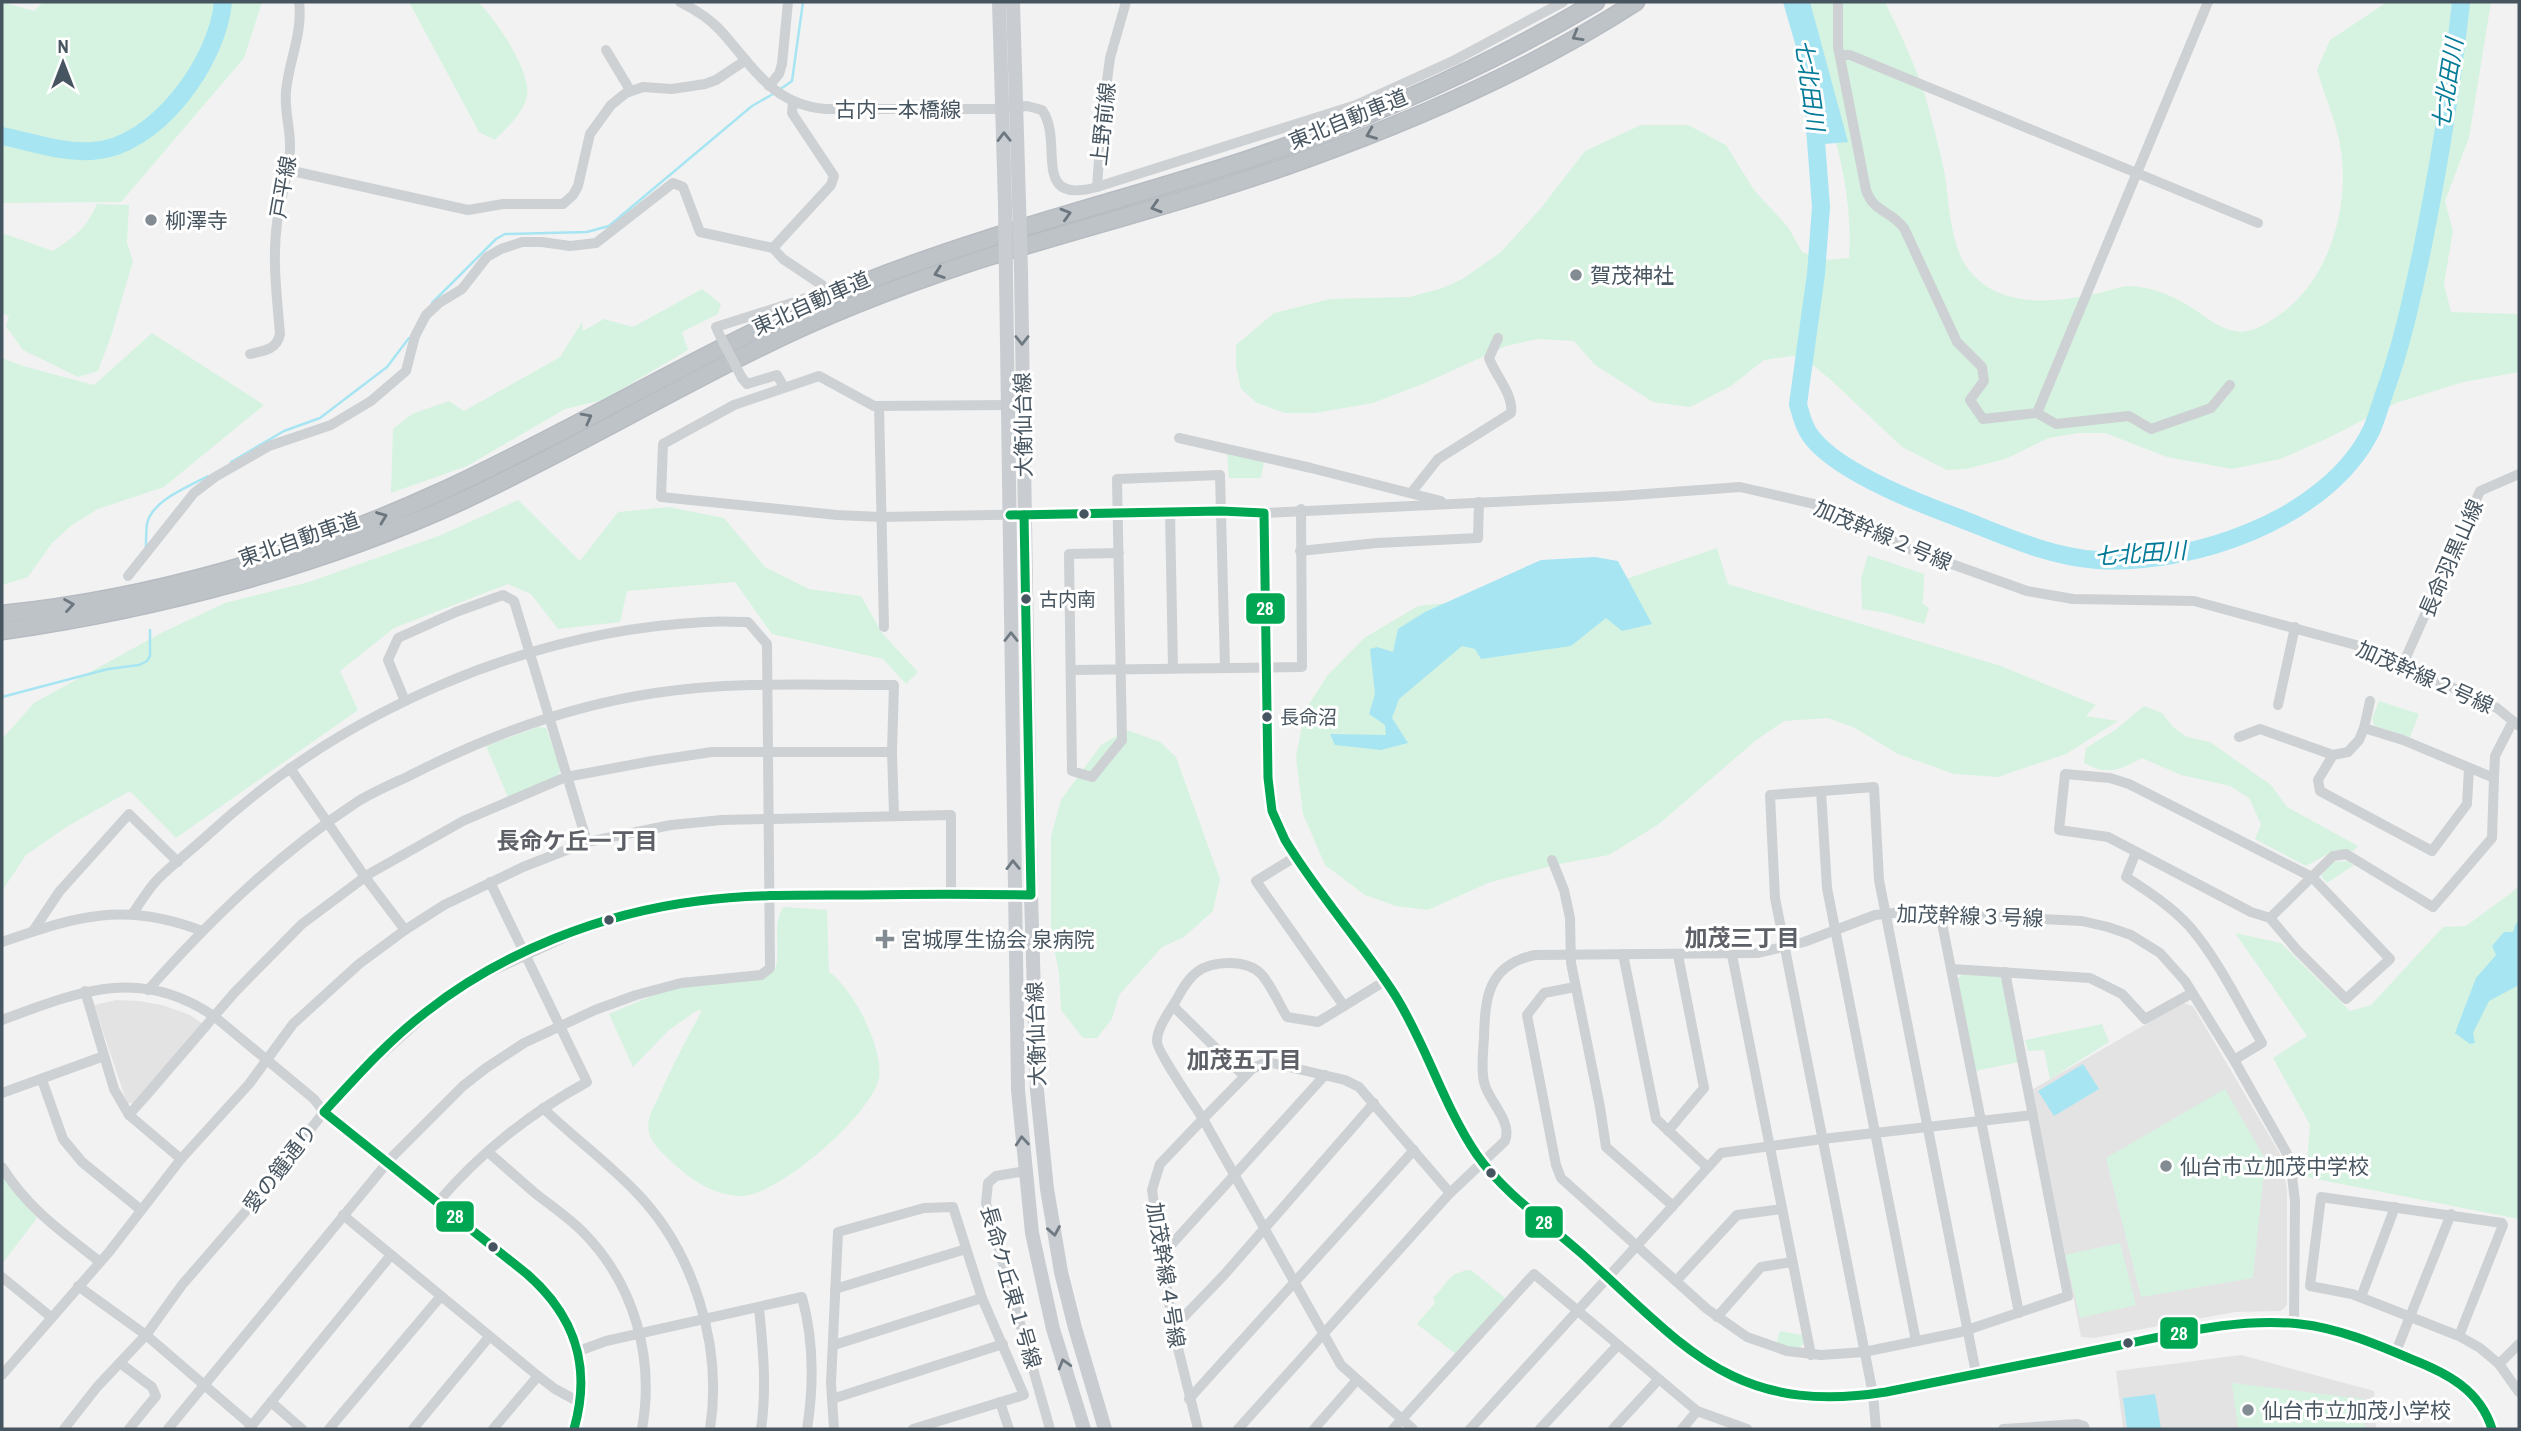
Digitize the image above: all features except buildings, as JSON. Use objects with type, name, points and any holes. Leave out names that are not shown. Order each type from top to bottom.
[{"type":"highway","name":"東北自動車道","points":[[2,614],[88,602],[163,586],[280,553],[389,514],[509,460],[694,363],[842,292],[969,244],[1232,164],[1335,128],[1474,68],[1525,43],[1596,2]]},
{"type":"highway","name":"東北自動車道","points":[[2,631],[75,620],[205,590],[292,566],[402,525],[463,500],[533,466],[816,321],[919,279],[1306,160],[1469,92],[1539,58],[1636,2]]},
{"type":"main road","name":"大衡仙台線","points":[[999,2],[1010,107]]},
{"type":"main road","name":"大衡仙台線","points":[[1013,2],[1010,107],[1012,203],[1006,276],[1008,405],[1017,515],[1037,1091],[1047,1189],[1061,1272],[1074,1328],[1105,1429]]},
{"type":"main road","name":"大衡仙台線","points":[[1012,203],[1021,272],[1013,894],[1018,1090],[1032,1233],[1040,1275],[1053,1329],[1084,1429]]},
{"type":"street","name":"戸平線","points":[[250,354],[265,351],[279,342],[274,246],[288,170],[290,146],[285,103],[298,34],[299,2]]},
{"type":"street","name":"古内一本橋線","points":[[680,2],[719,28],[775,91],[793,101],[825,109],[1010,107]]},
{"type":"street","points":[[775,91],[782,64],[788,2]]},
{"type":"street","name":"上野前線","points":[[1010,107],[1034,107],[1042,110],[1047,117],[1053,175],[1062,188],[1073,193],[1097,187],[1110,58],[1126,2]]},
{"type":"street","points":[[1097,187],[1356,105],[1455,60],[1563,2]]},
{"type":"street","points":[[1838,2],[1840,55],[1866,190],[1871,203],[1897,219],[1904,228],[1957,342],[1982,367],[1984,381],[1970,400],[1983,419],[2037,413],[2056,424],[2129,416],[2151,429],[2211,408],[2230,385]]},
{"type":"street","points":[[2037,413],[2208,2]]},
{"type":"street","points":[[606,50],[630,90]]},
{"type":"street","points":[[1840,55],[1850,55],[2258,223]]},
{"type":"street","points":[[288,170],[468,210],[513,203],[563,204],[578,186],[587,140],[595,125],[611,105],[630,90],[643,87],[694,87],[716,80],[746,60]]},
{"type":"street","points":[[773,248],[831,185],[834,176],[792,114],[793,101]]},
{"type":"street","points":[[128,576],[194,493],[215,477],[269,446],[331,425],[371,401],[406,370],[415,336],[426,315],[439,303],[462,289],[487,257],[522,242],[570,246],[596,243],[673,183],[683,187],[700,232],[773,248],[783,259],[822,285],[817,293],[801,300],[716,327],[747,384],[778,375],[784,387],[819,376],[874,406],[1008,405]]},
{"type":"street","points":[[1411,493],[1438,459],[1511,413],[1509,398],[1489,358],[1498,338]]},
{"type":"street","name":"加茂幹線２号線","points":[[784,387],[734,405],[663,444],[661,497],[881,517],[1221,510],[1264,513],[1301,509],[1619,496],[1740,487],[1827,508],[1907,548],[2027,592],[2073,599],[2194,601],[2367,648],[2497,708],[2516,724]]},
{"type":"street","points":[[879,406],[884,627]]},
{"type":"street","points":[[1179,438],[1451,504]]},
{"type":"street","name":"長命羽黒山線","points":[[2403,664],[2480,491],[2519,474]]},
{"type":"street","points":[[1119,553],[1069,554],[1072,771],[1092,777],[1122,740],[1119,553],[1117,479],[1220,475],[1225,667]]},
{"type":"street","points":[[1300,551],[1377,543],[1478,538],[1479,502]]},
{"type":"street","points":[[1072,670],[1302,667],[1301,509]]},
{"type":"street","points":[[1170,512],[1173,668]]},
{"type":"street","points":[[1264,513],[1270,794],[1278,826],[1295,857],[1385,981],[1414,1028],[1461,1130],[1482,1162],[1692,1352],[1734,1378],[1766,1390],[1827,1399],[1873,1394],[2215,1326],[2294,1324],[2342,1334],[2460,1382],[2481,1403],[2492,1429]]},
{"type":"street","points":[[405,701],[388,660],[397,638],[503,595],[514,601],[587,842]]},
{"type":"street","points":[[133,913],[157,880],[233,812],[290,768],[364,721],[405,701],[500,662],[612,634],[705,622],[748,622],[767,644],[770,968],[761,975],[681,983],[594,1010],[524,1043],[463,1086],[387,1163],[168,1429]]},
{"type":"street","points":[[2278,705],[2295,627]]},
{"type":"street","points":[[148,990],[248,886],[360,800],[503,732],[594,705],[655,693],[768,685],[894,685],[894,815]]},
{"type":"street","points":[[2239,737],[2260,729],[2333,755],[2348,752],[2359,740],[2370,701]]},
{"type":"street","points":[[2270,918],[2333,856],[2346,854],[2432,907],[2492,838],[2496,756],[2516,724]]},
{"type":"street","points":[[2364,728],[2403,740],[2494,778]]},
{"type":"street","points":[[129,1115],[264,961],[302,924],[365,877],[463,821],[566,777],[616,767],[712,752],[892,752]]},
{"type":"street","points":[[2333,755],[2318,780],[2320,791],[2432,851],[2467,804],[2469,768]]},
{"type":"street","points":[[290,768],[405,930]]},
{"type":"street","points":[[2065,774],[2110,778],[2129,784],[2312,877],[2390,959],[2346,999],[2297,950],[2270,918],[2252,912],[2136,852],[2108,837],[2059,830],[2065,774]]},
{"type":"street","points":[[1876,1429],[1873,1394],[1775,898],[1769,797],[1874,788],[1879,880],[1976,1373]]},
{"type":"street","points":[[1821,791],[1826,880],[1916,1341]]},
{"type":"street","points":[[33,931],[59,892],[129,814],[178,862]]},
{"type":"street","points":[[4,1367],[100,1262],[181,1160],[267,1062],[293,1024],[327,991],[405,930],[444,905],[490,882],[587,842],[671,825],[769,818],[951,815],[951,895]]},
{"type":"street","points":[[2136,852],[2126,877],[2167,905],[2191,929],[2208,952],[2262,1043],[2234,1060]]},
{"type":"street","points":[[1295,857],[1256,881],[1344,1006]]},
{"type":"street","points":[[1552,860],[1572,925],[1570,954],[1600,1107],[1605,1147],[1672,1206]]},
{"type":"street","points":[[438,1202],[461,1175],[515,1127],[587,1082],[490,882]]},
{"type":"street","name":"愛の鐘通り","points":[[64,1429],[146,1335],[182,1285],[356,1077],[442,1000],[483,975],[576,932],[629,915],[684,903],[770,896],[1031,895]]},
{"type":"street","points":[[2,942],[90,916],[133,913],[174,920],[202,931]]},
{"type":"street","name":"加茂幹線３号線","points":[[1482,1162],[1500,1147],[1507,1136],[1503,1120],[1491,1100],[1483,1076],[1486,1002],[1488,991],[1501,974],[1518,961],[1535,955],[1758,953],[1786,948],[1862,919],[1886,913],[1940,913],[2082,921],[2122,931],[2160,953],[2177,970],[2234,1060],[2285,1149],[2293,1171],[2294,1324]]},
{"type":"street","points":[[1940,913],[2019,1313]]},
{"type":"street","points":[[1623,954],[1656,1119],[1707,1167]]},
{"type":"street","points":[[1668,1130],[1704,1088],[1678,955]]},
{"type":"street","points":[[1732,955],[1811,1355]]},
{"type":"street","points":[[1385,981],[1318,1022],[1287,1017],[1261,973],[1241,964],[1215,963],[1196,972],[1184,986],[1158,1031],[1156,1043],[1159,1052],[1184,1086],[1203,1119],[1341,1365],[1413,1429]]},
{"type":"street","points":[[1952,969],[2091,978],[2122,994],[2145,1019],[2192,993]]},
{"type":"street","points":[[1575,987],[1544,993],[1527,1015],[1558,1173],[1567,1184],[1717,1317],[1747,1337],[1767,1345],[1811,1355],[1843,1355],[1968,1331],[2068,1296],[2005,972]]},
{"type":"street","points":[[2,1020],[85,991],[123,986],[148,990],[198,1006],[215,1017],[314,1099],[324,1112],[530,1276],[547,1294],[567,1322],[579,1351],[581,1402],[574,1429]]},
{"type":"street","points":[[85,991],[114,1089],[129,1115],[181,1160]]},
{"type":"street","points":[[1173,1006],[1244,1076],[1262,1063],[1272,1063],[1345,1080],[1359,1087],[1450,1193]]},
{"type":"street","points":[[2,1093],[104,1056]]},
{"type":"street","points":[[1161,1256],[1325,1075]]},
{"type":"street","name":"加茂幹線４号線","points":[[1198,1429],[1173,1328],[1152,1190],[1160,1164],[1244,1076]]},
{"type":"street","points":[[42,1080],[63,1139],[82,1162],[141,1210]]},
{"type":"street","points":[[1173,1328],[1374,1104]]},
{"type":"street","points":[[543,1108],[612,1168],[656,1215],[674,1242],[688,1270],[704,1320],[712,1382],[710,1429]]},
{"type":"street","points":[[1470,1429],[1723,1152],[2033,1115]]},
{"type":"street","points":[[1189,1399],[1414,1150]]},
{"type":"street","points":[[488,1152],[580,1229],[617,1274],[640,1335],[646,1399],[642,1429]]},
{"type":"street","points":[[1238,1429],[1450,1193],[1482,1162]]},
{"type":"street","points":[[2,1167],[17,1191],[39,1214],[100,1262]]},
{"type":"street","name":"長命ケ丘東１号線","points":[[1025,1171],[996,1176],[988,1182],[986,1203],[1050,1429]]},
{"type":"street","points":[[2459,1336],[2502,1223],[2320,1198],[2308,1283],[2361,1297],[2459,1336],[2480,1348],[2499,1364],[2519,1392]]},
{"type":"street","points":[[834,1429],[832,1399],[838,1232],[896,1214],[924,1208],[953,1207],[982,1298],[1024,1395],[913,1429]]},
{"type":"street","points":[[2361,1297],[2395,1207]]},
{"type":"street","points":[[1676,1281],[1737,1215],[1782,1209]]},
{"type":"street","points":[[2395,1354],[2451,1214]]},
{"type":"street","points":[[343,1215],[538,1376],[555,1389],[581,1402]]},
{"type":"street","points":[[835,1289],[965,1249]]},
{"type":"street","points":[[78,1286],[146,1335],[250,1427],[391,1255]]},
{"type":"street","points":[[1717,1317],[1761,1267],[1792,1262]]},
{"type":"street","points":[[1393,1429],[1534,1273],[1697,1411],[1748,1429]]},
{"type":"street","points":[[2,1277],[51,1317]]},
{"type":"street","points":[[329,1429],[441,1296]]},
{"type":"street","points":[[579,1351],[606,1341],[802,1297],[807,1313],[812,1359],[807,1429]]},
{"type":"street","points":[[834,1345],[982,1298]]},
{"type":"street","points":[[759,1308],[764,1362],[764,1411],[761,1429]]},
{"type":"street","points":[[413,1429],[489,1337]]},
{"type":"street","points":[[832,1399],[1003,1344]]},
{"type":"street","points":[[2499,1364],[2519,1345]]},
{"type":"street","points":[[1540,1429],[1617,1346]]},
{"type":"street","points":[[120,1363],[152,1387],[156,1396],[129,1429]]},
{"type":"street","points":[[493,1429],[538,1376]]},
{"type":"street","points":[[1613,1429],[1658,1380]]},
{"type":"street","points":[[1314,1429],[1356,1381]]},
{"type":"street","points":[[271,1402],[302,1429]]},
{"type":"street","points":[[1000,1402],[1009,1429]]},
{"type":"street","points":[[1682,1429],[1697,1411]]},
{"type":"street","points":[[2003,1429],[2077,1424],[2085,1429]]},
{"type":"shaded area","points":[[116,1000],[162,1005],[190,1015],[210,1029],[146,1104],[127,1103],[94,1005]]},
{"type":"shaded area","name":"仙台市立加茂中学校","points":[[2183,1003],[2193,1006],[2280,1154],[2287,1190],[2287,1305],[2281,1311],[2235,1312],[2094,1338],[2081,1337],[2033,1089]]},
{"type":"shaded area","name":"仙台市立加茂小学校","points":[[2241,1355],[2374,1391],[2376,1429],[2123,1429],[2116,1371]]},
{"type":"green space","points":[[2,2],[34,11],[43,2],[262,2],[244,58],[121,202],[2,203]]},
{"type":"green space","points":[[409,2],[478,2],[511,46],[524,73],[527,96],[518,114],[495,140],[479,132]]},
{"type":"green space","points":[[1788,2],[1885,2],[1913,62],[1926,99],[1943,166],[1952,229],[1960,255],[1974,276],[1987,287],[2002,294],[2034,300],[2067,299],[2126,286],[2145,288],[2175,298],[2222,327],[2242,332],[2270,321],[2302,294],[2315,277],[2334,237],[2342,193],[2341,151],[2317,70],[2330,40],[2387,2],[2491,2],[2469,138],[2445,201],[2453,231],[2444,284],[2451,312],[2519,314],[2519,372],[2463,382],[2396,403],[2280,459],[2232,469],[2167,457],[2105,433],[2079,433],[2049,438],[2005,459],[1966,469],[1947,470],[1902,447],[1801,355],[1764,360],[1731,386],[1690,407],[1653,402],[1595,365],[1574,341],[1538,339],[1506,346],[1425,383],[1373,403],[1315,413],[1285,413],[1257,403],[1241,389],[1236,366],[1236,345],[1274,313],[1330,299],[1409,297],[1443,288],[1464,278],[1501,252],[1541,208],[1585,151],[1641,125],[1688,125],[1726,145],[1754,190],[1788,227],[1802,252],[1823,260],[1849,258],[1846,192],[1840,159],[1822,96]]},
{"type":"green space","points":[[97,204],[129,205],[127,243],[133,261],[98,371],[78,377],[23,350],[6,326],[9,316],[2,313],[2,233],[53,251],[79,231],[89,220]]},
{"type":"green space","points":[[702,289],[721,304],[718,314],[682,332],[688,350],[603,400],[565,409],[467,466],[391,493],[393,429],[412,414],[449,401],[464,411],[560,357],[582,322],[583,331],[604,319],[633,327]]},
{"type":"green space","points":[[152,333],[264,405],[164,487],[98,509],[72,525],[52,543],[28,577],[2,585],[2,358],[94,385]]},
{"type":"green space","points":[[1227,453],[1264,462],[1261,478],[1229,478]]},
{"type":"green space","points":[[518,500],[580,561],[618,512],[668,507],[724,518],[765,567],[809,589],[861,596],[882,633],[918,672],[906,684],[883,659],[772,634],[735,582],[627,591],[620,622],[558,629],[531,594],[508,584],[394,628],[340,671],[358,710],[176,838],[130,791],[68,826],[26,855],[2,891],[2,739],[34,703],[161,633],[225,603],[309,582],[441,535]]},
{"type":"green space","points":[[1717,548],[1728,584],[2001,666],[2096,705],[2086,716],[2118,721],[2066,754],[1998,777],[1954,774],[1898,754],[1855,728],[1828,718],[1784,721],[1755,741],[1659,824],[1609,855],[1559,864],[1488,883],[1428,910],[1396,906],[1365,895],[1325,865],[1303,814],[1296,757],[1305,710],[1328,675],[1364,638],[1418,606],[1626,579]]},
{"type":"green space","points":[[1868,555],[1924,574],[1923,604],[1929,608],[1924,624],[1862,609],[1861,579]]},
{"type":"green space","points":[[2379,701],[2419,714],[2410,737],[2375,726],[2372,719]]},
{"type":"green space","points":[[2144,706],[2162,713],[2173,727],[2187,737],[2210,742],[2271,785],[2287,807],[2358,846],[2353,851],[2335,850],[2306,866],[2255,839],[2261,824],[2249,798],[2230,786],[2181,775],[2142,758],[2114,770],[2100,769],[2084,763],[2086,748],[2115,730]]},
{"type":"green space","points":[[538,727],[546,728],[561,769],[556,779],[508,797],[486,746]]},
{"type":"green space","points":[[1127,730],[1160,742],[1176,757],[1220,879],[1213,911],[1184,937],[1162,947],[1119,995],[1112,1019],[1097,1038],[1083,1038],[1061,1010],[1059,973],[1051,933],[1051,836],[1061,800],[1101,745]]},
{"type":"green space","points":[[2348,861],[2354,865],[2327,883],[2321,876],[2332,862]]},
{"type":"green space","points":[[2519,884],[2519,1219],[2306,1177],[2310,1125],[2273,1058],[2307,1036],[2235,933],[2281,943],[2350,1011],[2371,1005],[2443,927],[2466,926],[2515,890]]},
{"type":"green space","points":[[784,907],[827,910],[829,972],[848,991],[865,1020],[877,1051],[879,1078],[860,1112],[842,1132],[797,1170],[754,1194],[729,1195],[711,1189],[687,1175],[659,1149],[651,1139],[648,1127],[652,1111],[674,1063],[702,1010],[696,1011],[669,1030],[633,1067],[609,1014],[654,995],[683,987],[774,972],[778,922]]},
{"type":"green space","points":[[1963,973],[1998,975],[2003,981],[2019,1062],[1975,1071],[1958,979]]},
{"type":"green space","points":[[2102,1024],[2109,1042],[2050,1079],[2044,1050],[2028,1051],[2025,1040]]},
{"type":"green space","points":[[2225,1089],[2265,1159],[2253,1278],[2141,1297],[2106,1158]]},
{"type":"green space","points":[[2,1172],[13,1191],[37,1218],[2,1264]]},
{"type":"green space","points":[[2120,1243],[2136,1305],[2080,1318],[2065,1255]]},
{"type":"green space","points":[[1471,1270],[1505,1298],[1457,1355],[1417,1324],[1435,1303],[1433,1298],[1452,1276]]},
{"type":"green space","points":[[1780,1331],[1802,1335],[1804,1343],[1798,1349],[1776,1344]]},
{"type":"green space","points":[[2232,1383],[2363,1399],[2365,1429],[2238,1429]]},
{"type":"water","points":[[1783,2],[1810,2],[1848,142],[1824,144]]},
{"type":"water","name":"長命沼","points":[[1595,557],[1618,561],[1652,624],[1622,631],[1606,618],[1571,646],[1481,659],[1475,649],[1462,646],[1399,699],[1392,718],[1408,743],[1381,750],[1335,745],[1330,734],[1386,735],[1385,725],[1369,714],[1375,694],[1370,649],[1377,647],[1393,652],[1398,629],[1425,612],[1541,560]]},
{"type":"water","points":[[2519,922],[2519,985],[2489,1001],[2473,1033],[2475,1043],[2470,1044],[2455,1033],[2476,978],[2496,955],[2492,946],[2504,932],[2513,932]]},
{"type":"water","points":[[2083,1064],[2099,1089],[2054,1116],[2038,1091]]},
{"type":"water","points":[[2155,1394],[2161,1429],[2127,1429],[2123,1398]]},
{"type":"waterway","name":"七北田川","points":[[2,136],[58,149],[92,151],[116,146],[139,135],[180,98],[196,74],[219,25],[223,2]]},
{"type":"waterway","points":[[779,90],[792,81],[803,2]]},
{"type":"waterway","name":"七北田川","points":[[1812,88],[1821,207],[1816,274],[1798,404],[1810,435],[1838,461],[1878,484],[2026,544],[2061,555],[2097,560],[2134,560],[2173,555],[2252,531],[2289,513],[2323,490],[2350,462],[2371,431],[2401,342],[2421,255],[2444,129],[2461,2]]},
{"type":"waterway","points":[[432,303],[496,239],[505,234],[587,232],[609,226],[752,106],[773,94]]},
{"type":"waterway","points":[[231,462],[284,431],[320,418],[387,367],[409,338]]},
{"type":"waterway","points":[[146,547],[147,524],[156,508],[172,495],[208,476]]},
{"type":"waterway","points":[[2,697],[108,669],[139,665],[150,656],[150,630]]},
{"type":"transit line","name":"28","points":[[1010,515],[1221,511],[1264,513],[1268,778],[1272,811],[1285,840],[1395,995],[1417,1034],[1454,1116],[1488,1169],[1512,1194],[1651,1317],[1715,1366],[1749,1383],[1788,1393],[1833,1397],[1886,1392],[2207,1328],[2277,1322],[2328,1329],[2357,1337],[2437,1370],[2471,1393],[2487,1415],[2492,1429]]},
{"type":"transit line","name":"28","points":[[574,1429],[579,1406],[580,1363],[568,1325],[544,1290],[324,1112],[399,1035],[456,990],[520,954],[554,938],[590,926],[662,907],[739,897],[1031,895],[1024,515]]},
{"type":"place","name":"柳澤寺","points":[[151,220]]},
{"type":"place","name":"賀茂神社","points":[[1576,275]]},
{"type":"place","name":"古内南","points":[[1026,599]]},
{"type":"place","name":"長命沼","points":[[1267,717]]},
{"type":"place","name":"宮城厚生協会 泉病院","points":[[885,939]]},
{"type":"place","name":"仙台市立加茂中学校","points":[[2166,1166]]},
{"type":"place","name":"仙台市立加茂小学校","points":[[2248,1410]]},
{"type":"district","name":"長命ケ丘一丁目","points":[[577,840]]},
{"type":"district","name":"加茂三丁目","points":[[1742,937]]},
{"type":"district","name":"加茂五丁目","points":[[1244,1059]]}]
